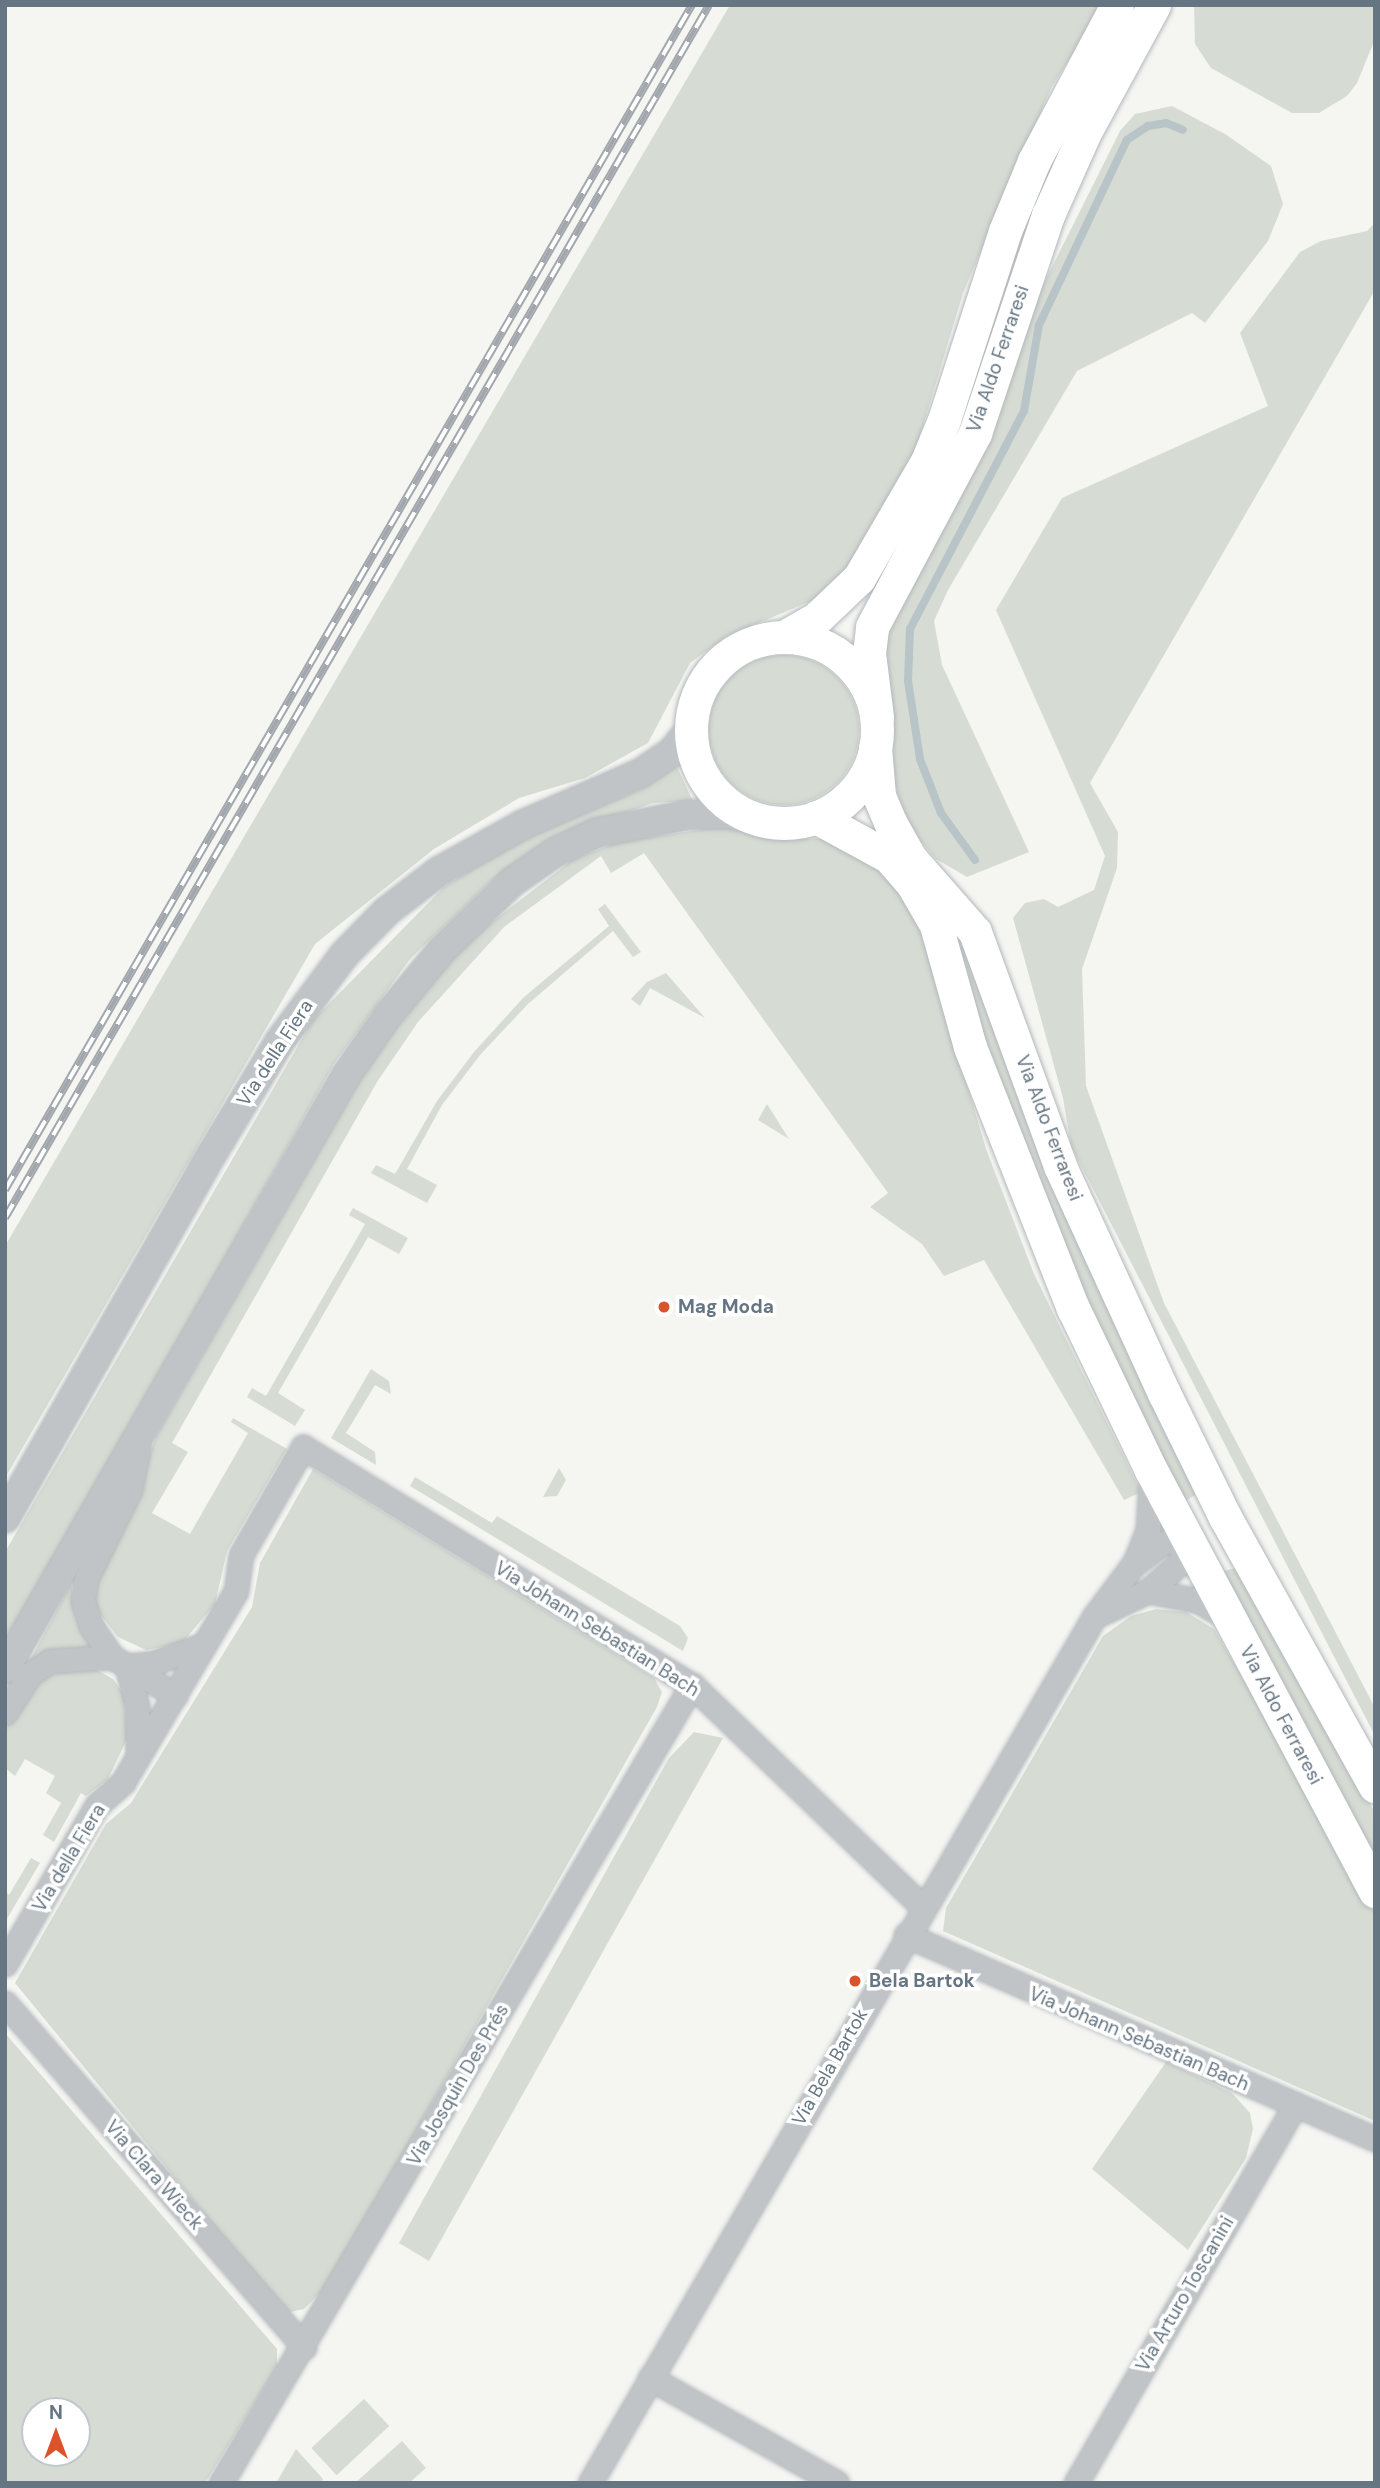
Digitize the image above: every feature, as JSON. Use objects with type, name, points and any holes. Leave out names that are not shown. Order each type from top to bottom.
[{"type":"main road","name":"Via Aldo Ferraresi","points":[[784,637],[815,642],[846,660],[861,677],[876,732],[863,780],[848,797],[816,817],[790,822],[759,820],[739,812],[713,792],[693,753],[690,730],[701,686],[717,664],[741,647],[784,637],[825,611],[859,578],[927,461],[1024,185],[1054,116],[1117,5]]},
{"type":"main road","name":"Via Aldo Ferraresi","points":[[1154,5],[1084,134],[1048,215],[975,433],[872,627],[869,661],[879,796],[910,858],[975,932],[989,962],[1060,1166],[1226,1517],[1375,1786]]},
{"type":"main road","name":"Via Aldo Ferraresi","points":[[816,817],[889,857],[913,885],[936,925],[970,1046],[1039,1229],[1151,1470],[1375,1891]]},
{"type":"main road","points":[[1188,1538],[1226,1517]]},
{"type":"street","name":"Via della Fiera","points":[[5,1518],[204,1167],[280,1041],[344,955],[387,911],[438,873],[522,825],[640,773],[672,752],[690,730]]},
{"type":"street","points":[[5,1669],[347,1074],[388,1015],[466,925],[534,867],[596,833],[653,819],[708,813],[759,820]]},
{"type":"street","points":[[138,1757],[137,1706],[119,1661],[85,1612],[83,1590],[130,1490],[142,1431]]},
{"type":"street","name":"Via della Fiera","points":[[5,1964],[97,1805],[123,1782],[236,1591],[241,1555],[303,1447]]},
{"type":"street","name":"Via Johann Sebastian Bach","points":[[303,1447],[692,1685],[922,1906]]},
{"type":"street","name":"Via Bela Bartok","points":[[590,2483],[922,1906],[1094,1617],[1133,1565],[1148,1529],[1151,1470]]},
{"type":"street","points":[[1094,1617],[1148,1591],[1180,1563],[1188,1538]]},
{"type":"street","name":"Via Bela Bartok","points":[[1133,1565],[1162,1543],[1188,1538]]},
{"type":"street","points":[[1148,1591],[1199,1601],[1232,1621]]},
{"type":"street","points":[[5,1713],[30,1674],[50,1661],[154,1664],[205,1644]]},
{"type":"street","points":[[119,1661],[175,1695]]},
{"type":"street","name":"Via Josquin Des Prés","points":[[221,2483],[304,2347],[692,1685]]},
{"type":"street","name":"Via Johann Sebastian Bach","points":[[906,1935],[1375,2139]]},
{"type":"street","name":"Via Clara Wieck","points":[[5,2003],[304,2347]]},
{"type":"street","name":"Via Arturo Toscanini","points":[[1076,2483],[1295,2105]]},
{"type":"street","points":[[650,2378],[837,2483]]},
{"type":"shaded area","points":[[730,5],[1103,5],[1051,88],[963,293],[916,449],[852,562],[818,598],[727,636],[690,663],[648,743],[585,778],[519,798],[434,849],[315,944],[5,1478],[5,1246]]},
{"type":"shaded area","points":[[1194,5],[1375,5],[1375,39],[1357,83],[1347,96],[1319,113],[1292,113],[1211,68],[1195,44]]},
{"type":"shaded area","points":[[1172,106],[1225,134],[1271,166],[1283,204],[1268,241],[1205,323],[1192,313],[1077,371],[948,590],[934,621],[942,665],[1029,852],[967,877],[936,859],[904,821],[893,774],[893,702],[881,658],[896,610],[1031,309],[1120,131],[1135,114]]},
{"type":"shaded area","points":[[1375,223],[1375,290],[1090,783],[1118,832],[1117,868],[1082,969],[1086,1086],[1164,1303],[1375,1708],[1375,1736],[1071,1146],[1063,1098],[1013,918],[1025,903],[1044,899],[1058,907],[1094,890],[1105,856],[996,610],[1062,498],[1268,406],[1240,333],[1300,252],[1321,241],[1367,231]]},
{"type":"shaded area","points":[[784,655],[813,661],[837,677],[853,701],[859,730],[853,759],[837,783],[813,799],[784,805],[755,799],[731,783],[715,759],[709,730],[715,701],[731,677],[755,661]]},
{"type":"shaded area","points":[[676,765],[693,801],[653,803],[553,838],[489,883],[410,959],[335,1062],[5,1650],[5,1552],[313,1020],[444,887],[513,843],[639,790]]},
{"type":"shaded area","points":[[731,825],[775,837],[838,840],[886,868],[920,925],[986,1149],[1034,1274],[1141,1492],[1124,1500],[984,1260],[944,1276],[922,1244],[870,1207],[888,1193],[644,853],[611,873],[601,856],[504,927],[418,1022],[377,1082],[172,1443],[188,1452],[152,1513],[190,1534],[248,1433],[231,1422],[233,1418],[287,1449],[227,1551],[215,1604],[182,1643],[146,1650],[118,1637],[94,1606],[95,1574],[140,1483],[156,1436],[365,1070],[405,1013],[470,939],[572,860],[618,842]]},
{"type":"shaded area","points":[[605,904],[641,952],[633,957],[613,931],[528,1004],[480,1055],[442,1105],[407,1169],[437,1185],[427,1203],[371,1173],[376,1165],[395,1174],[437,1101],[474,1052],[524,997],[609,926],[598,909]]},
{"type":"shaded area","points":[[967,942],[1202,1491],[1180,1504],[1128,1404],[980,1035],[958,949]]},
{"type":"shaded area","points":[[666,973],[705,1018],[650,988],[640,1006],[631,999],[647,982]]},
{"type":"shaded area","points":[[767,1104],[789,1139],[758,1120]]},
{"type":"shaded area","points":[[353,1208],[408,1238],[399,1254],[368,1237],[278,1393],[305,1410],[295,1426],[247,1397],[252,1388],[266,1396],[360,1233],[365,1224],[349,1215]]},
{"type":"shaded area","points":[[371,1369],[389,1381],[391,1394],[375,1385],[346,1433],[375,1452],[376,1465],[331,1438]]},
{"type":"shaded area","points":[[559,1468],[566,1480],[557,1496],[543,1497]]},
{"type":"shaded area","points":[[313,1469],[654,1678],[662,1692],[657,1707],[328,2285],[304,2309],[290,2312],[276,2301],[15,1983],[106,1824],[131,1803],[252,1607],[260,1563]]},
{"type":"shaded area","points":[[415,1477],[492,1523],[497,1516],[680,1626],[688,1638],[683,1651],[410,1486]]},
{"type":"shaded area","points":[[1244,1566],[1375,1813],[1375,1864],[1215,1573]]},
{"type":"shaded area","points":[[71,1584],[75,1608],[100,1650],[51,1650],[29,1662]]},
{"type":"shaded area","points":[[1156,1609],[1186,1612],[1214,1629],[1375,1905],[1375,2121],[943,1931],[946,1908],[1103,1636],[1131,1616]]},
{"type":"shaded area","points":[[93,1668],[113,1679],[124,1695],[127,1739],[108,1779],[86,1796],[81,1793],[54,1842],[43,1835],[61,1803],[46,1793],[55,1776],[25,1759],[15,1776],[5,1768],[5,1730],[29,1691],[47,1672]]},
{"type":"shaded area","points":[[694,1732],[723,1738],[429,2261],[399,2243],[669,1758]]},
{"type":"shaded area","points":[[31,1858],[40,1863],[5,1922],[5,1891],[9,1895]]},
{"type":"shaded area","points":[[5,2033],[277,2349],[277,2366],[205,2483],[5,2483]]},
{"type":"shaded area","points":[[1166,2062],[1232,2093],[1250,2113],[1253,2129],[1246,2158],[1188,2250],[1092,2169]]},
{"type":"shaded area","points":[[364,2399],[389,2426],[337,2475],[311,2448]]},
{"type":"shaded area","points":[[402,2441],[426,2468],[409,2483],[355,2483]]},
{"type":"shaded area","points":[[296,2449],[323,2479],[321,2483],[276,2483]]},
{"type":"waterway","points":[[975,860],[941,813],[920,759],[908,681],[910,629],[1024,411],[1039,325],[1127,140],[1148,126],[1166,123],[1183,130]]},
{"type":"railway","points":[[5,1190],[692,5]]},
{"type":"railway","points":[[5,1218],[709,5]]},
{"type":"place","name":"Mag Moda","points":[[664,1307]]},
{"type":"place","name":"Bela Bartok","points":[[855,1981]]}]
